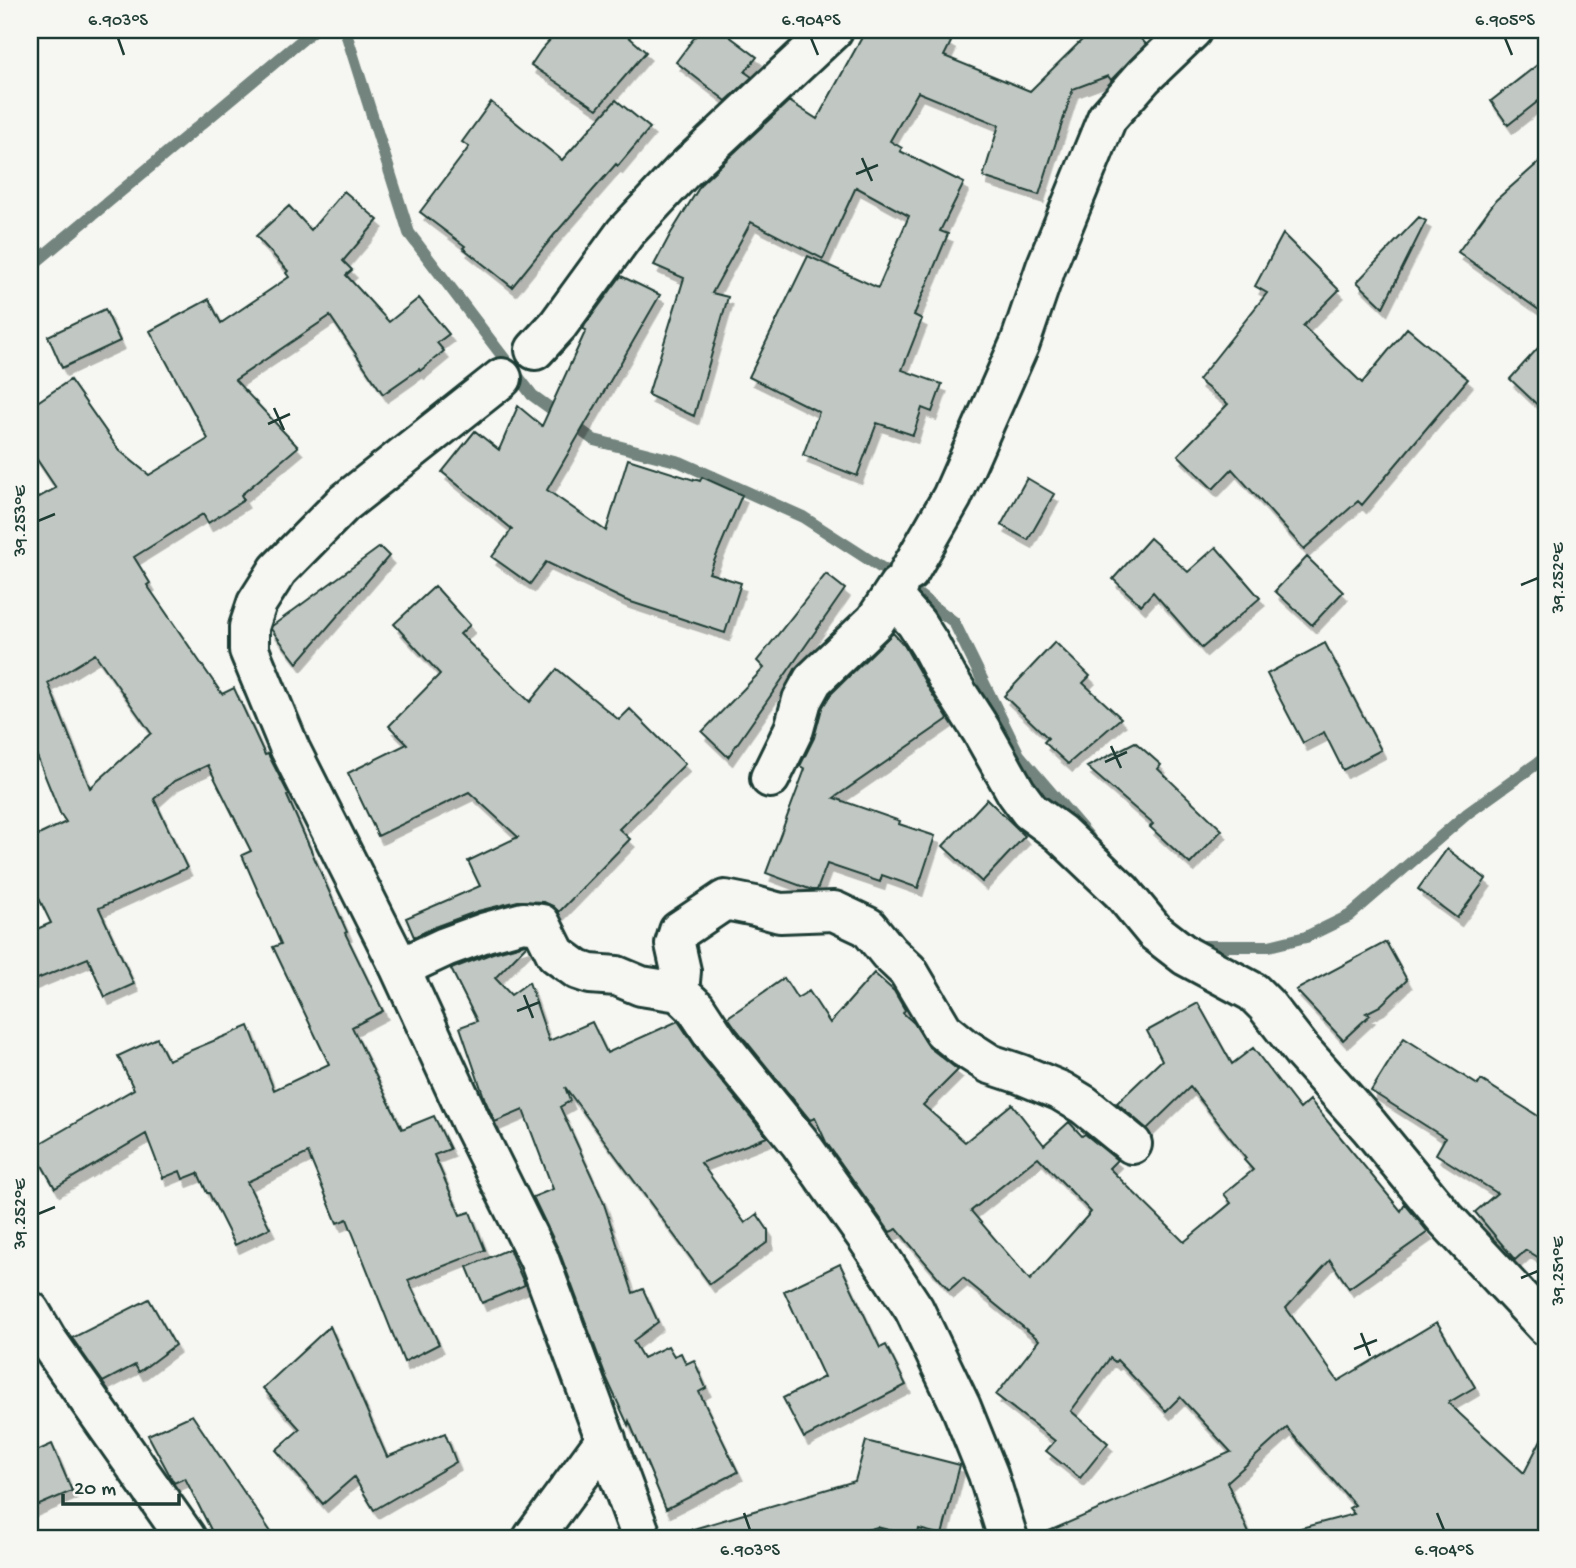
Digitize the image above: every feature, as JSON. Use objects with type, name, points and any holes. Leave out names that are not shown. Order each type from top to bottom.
[{"type":"street","points":[[535,350],[558,325],[625,233],[682,172],[834,30]]},
{"type":"street","points":[[770,778],[794,729],[802,700],[813,680],[875,621],[900,585],[952,497],[1020,343],[1046,267],[1107,118],[1144,76],[1192,30]]},
{"type":"street","points":[[502,378],[343,503],[278,570],[257,603],[249,627],[248,650],[289,749],[400,968],[471,1122],[539,1259],[642,1538]]},
{"type":"street","points":[[900,585],[916,623],[947,677],[1030,811],[1060,833],[1122,892],[1155,932],[1186,956],[1253,992],[1444,1217],[1546,1326]]},
{"type":"street","points":[[679,992],[681,971],[675,944],[679,930],[725,900],[780,913],[834,911],[868,927],[908,971],[943,1030],[965,1048],[990,1064],[1061,1091],[1084,1105],[1132,1144]]},
{"type":"street","points":[[400,968],[445,947],[523,922],[541,924],[556,954],[578,970],[590,974],[617,976],[641,986],[679,992],[696,1008],[719,1043],[800,1143],[914,1309],[988,1474],[1008,1538]]},
{"type":"street","points":[[30,1311],[47,1340],[186,1538]]},
{"type":"street","points":[[533,1538],[606,1439]]},
{"type":"building","points":[[559,30],[621,30],[646,52],[597,109],[531,65]]},
{"type":"building","points":[[700,30],[721,30],[757,57],[745,72],[752,77],[726,101],[676,62]]},
{"type":"building","points":[[866,30],[931,30],[951,42],[944,56],[1030,91],[1092,30],[1132,30],[1146,44],[1111,80],[1108,76],[1073,89],[1039,195],[983,177],[999,125],[918,92],[890,141],[902,148],[900,151],[964,183],[940,231],[948,234],[914,315],[922,319],[902,370],[942,384],[932,412],[922,408],[913,435],[877,423],[857,476],[803,455],[819,412],[749,377],[808,256],[878,288],[909,216],[856,187],[823,259],[751,222],[712,293],[728,297],[694,416],[648,395],[684,278],[654,265],[671,233],[702,183],[789,101],[817,119]]},
{"type":"building","points":[[1546,58],[1546,95],[1508,125],[1491,101]]},
{"type":"building","points":[[616,100],[650,128],[554,235],[512,287],[420,212],[469,147],[462,142],[491,102],[562,160]]},
{"type":"building","points":[[1546,156],[1546,315],[1458,252],[1496,200]]},
{"type":"building","points":[[344,191],[378,220],[343,261],[352,270],[346,275],[389,322],[419,298],[449,334],[437,343],[444,351],[420,371],[419,369],[383,394],[330,316],[235,380],[298,447],[241,495],[244,500],[208,523],[203,514],[134,557],[150,583],[147,585],[222,694],[234,688],[265,755],[268,754],[289,795],[287,796],[347,932],[345,933],[383,1011],[352,1027],[402,1129],[434,1116],[450,1149],[434,1155],[460,1215],[470,1212],[485,1250],[408,1280],[439,1344],[404,1362],[347,1219],[337,1223],[308,1153],[247,1182],[270,1228],[235,1245],[198,1173],[183,1179],[180,1171],[163,1178],[146,1134],[55,1188],[32,1148],[134,1089],[118,1056],[157,1038],[168,1060],[249,1026],[274,1090],[329,1064],[273,947],[281,944],[242,855],[251,851],[208,765],[174,781],[154,799],[187,868],[99,908],[134,984],[105,997],[88,958],[30,982],[30,932],[51,923],[30,880],[30,839],[66,822],[30,739],[30,502],[56,488],[30,449],[30,407],[70,380],[119,450],[149,475],[208,439],[150,331],[209,299],[221,323],[289,277],[286,273],[288,271],[256,236],[289,206],[311,230]],"holes":[[[95,654],[151,733],[90,788],[48,683]]]},
{"type":"building","points":[[1419,217],[1426,221],[1383,307],[1357,282]]},
{"type":"building","points":[[1283,234],[1339,290],[1303,326],[1362,383],[1407,328],[1468,379],[1362,505],[1358,501],[1304,549],[1232,469],[1213,489],[1178,455],[1228,404],[1198,380],[1267,293],[1255,286]]},
{"type":"building","points":[[621,276],[660,295],[547,490],[606,531],[628,459],[694,480],[700,481],[702,477],[742,495],[709,573],[741,583],[725,633],[625,600],[546,562],[530,584],[492,557],[512,529],[442,472],[475,431],[499,450],[518,406],[542,426],[586,330],[583,329],[585,325]]},
{"type":"building","points":[[105,309],[120,341],[62,368],[48,336]]},
{"type":"building","points":[[1546,339],[1546,413],[1510,379]]},
{"type":"building","points":[[1027,478],[1054,494],[1028,540],[1001,525]]},
{"type":"building","points":[[1150,538],[1188,572],[1216,547],[1260,598],[1202,648],[1153,592],[1141,605],[1113,579]]},
{"type":"building","points":[[380,547],[389,556],[297,663],[271,629],[272,626]]},
{"type":"building","points":[[1307,557],[1343,592],[1312,625],[1275,591]]},
{"type":"building","points":[[826,574],[845,589],[728,757],[702,732],[764,668],[757,661]]},
{"type":"building","points":[[435,586],[470,625],[460,634],[530,702],[557,669],[619,720],[630,709],[685,764],[619,829],[630,839],[559,912],[544,902],[518,901],[478,911],[414,937],[406,918],[480,886],[468,861],[518,837],[469,792],[378,836],[348,773],[407,744],[389,726],[440,674],[394,624]]},
{"type":"building","points":[[893,633],[904,645],[948,719],[834,798],[935,836],[918,888],[882,875],[880,882],[827,864],[817,890],[766,873],[805,769],[800,766],[814,738],[822,708],[831,694]]},
{"type":"building","points":[[1055,642],[1090,676],[1083,683],[1121,718],[1068,764],[1044,742],[1048,738],[1004,696]]},
{"type":"building","points":[[1325,643],[1381,750],[1343,770],[1324,732],[1303,743],[1267,674]]},
{"type":"building","points":[[1135,742],[1161,765],[1158,769],[1222,830],[1190,864],[1150,827],[1153,824],[1087,767]]},
{"type":"building","points":[[987,799],[1025,836],[982,882],[943,846]]},
{"type":"building","points":[[1447,849],[1486,879],[1457,918],[1418,889]]},
{"type":"building","points":[[1386,942],[1407,980],[1380,1006],[1366,1013],[1370,1015],[1343,1040],[1296,990]]},
{"type":"building","points":[[527,945],[495,978],[511,995],[529,982],[549,1041],[592,1022],[607,1053],[678,1021],[702,1057],[767,1137],[701,1163],[745,1223],[757,1214],[768,1230],[768,1242],[710,1284],[565,1087],[570,1101],[560,1107],[603,1201],[633,1293],[643,1289],[658,1322],[633,1341],[643,1358],[668,1346],[674,1356],[681,1353],[686,1364],[694,1360],[706,1388],[699,1392],[738,1472],[666,1509],[629,1421],[628,1425],[607,1379],[559,1251],[533,1197],[553,1189],[523,1110],[495,1122],[460,1027],[477,1021],[451,969]]},
{"type":"building","points":[[874,973],[894,991],[905,1010],[903,1013],[914,1023],[929,1047],[958,1070],[923,1105],[965,1142],[1012,1104],[1044,1145],[1069,1122],[1082,1136],[1085,1134],[1117,1160],[1109,1168],[1184,1242],[1231,1203],[1224,1194],[1253,1170],[1190,1087],[1147,1129],[1117,1103],[1162,1060],[1147,1031],[1198,1003],[1232,1064],[1253,1048],[1300,1109],[1310,1100],[1401,1211],[1405,1204],[1428,1232],[1349,1288],[1330,1260],[1286,1308],[1338,1381],[1437,1322],[1475,1387],[1448,1403],[1524,1473],[1546,1430],[1546,1538],[1302,1538],[1301,1528],[1354,1514],[1349,1508],[1355,1505],[1287,1428],[1227,1482],[1251,1538],[1033,1538],[1231,1452],[1180,1397],[1166,1411],[1117,1360],[1115,1362],[1110,1358],[1071,1411],[1108,1443],[1080,1478],[1046,1451],[1055,1441],[996,1395],[1039,1340],[963,1278],[949,1290],[897,1229],[890,1232],[826,1142],[815,1118],[810,1120],[728,1017],[784,978],[797,998],[809,991],[830,1023]],"holes":[[[1038,1157],[1091,1212],[1030,1280],[971,1211]]]},
{"type":"building","points":[[1404,1038],[1478,1085],[1481,1080],[1546,1121],[1546,1262],[1526,1250],[1515,1260],[1475,1212],[1497,1193],[1436,1154],[1445,1138],[1371,1091]]},
{"type":"building","points":[[509,1249],[525,1285],[482,1303],[467,1267]]},
{"type":"building","points":[[840,1264],[880,1348],[886,1345],[906,1385],[804,1438],[783,1398],[824,1377],[784,1291]]},
{"type":"building","points":[[149,1299],[175,1345],[139,1372],[135,1365],[103,1382],[72,1338]]},
{"type":"building","points":[[330,1326],[387,1457],[445,1433],[456,1462],[374,1510],[354,1477],[323,1504],[276,1450],[300,1429],[263,1388]]},
{"type":"building","points":[[192,1415],[275,1538],[215,1538],[185,1478],[174,1483],[148,1435]]},
{"type":"building","points":[[866,1441],[960,1465],[942,1535],[919,1529],[917,1537],[877,1527],[840,1538],[691,1538],[690,1530],[855,1481]]},
{"type":"building","points":[[52,1444],[72,1491],[30,1509],[30,1454]]},
{"type":"waterway","points":[[30,267],[314,30]]},
{"type":"waterway","points":[[345,30],[409,233],[532,395],[594,440],[680,462],[803,517],[891,574],[954,622],[1019,755],[1089,837]]},
{"type":"waterway","points":[[1192,946],[1269,946],[1306,937],[1349,916],[1468,813],[1546,757]]}]
